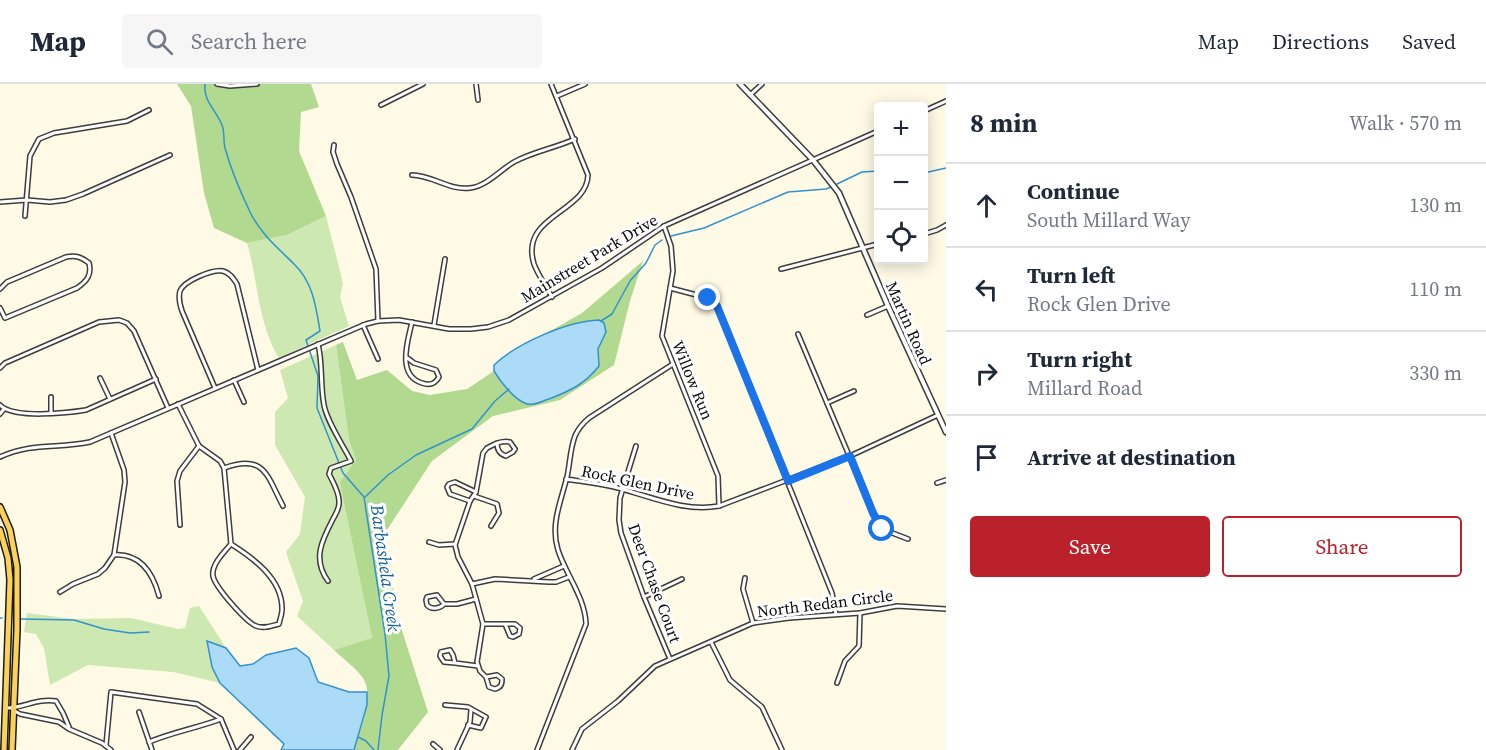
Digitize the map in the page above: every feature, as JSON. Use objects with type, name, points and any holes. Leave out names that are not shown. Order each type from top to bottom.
[{"type":"main road","points":[[0,507],[10,530],[17,567],[17,629],[4,750]]},
{"type":"main road","points":[[0,531],[8,558],[10,580],[5,658],[12,750]]},
{"type":"street","points":[[217,84],[230,86],[256,84]]},
{"type":"street","points":[[381,105],[423,84]]},
{"type":"street","points":[[476,84],[478,100]]},
{"type":"street","points":[[551,84],[588,175],[588,184],[575,200],[543,224],[537,234],[532,252],[534,264],[552,297]]},
{"type":"street","points":[[556,96],[585,84]]},
{"type":"street","name":"Martin Road","points":[[740,84],[813,160],[839,193],[946,432]]},
{"type":"street","points":[[750,95],[762,84]]},
{"type":"street","points":[[928,109],[946,101]]},
{"type":"street","points":[[25,216],[30,156],[39,139],[54,133],[127,121],[149,110]]},
{"type":"street","name":"Mainstreet Park Drive","points":[[0,457],[27,447],[80,444],[111,433],[314,348],[318,344],[363,325],[378,321],[399,320],[449,329],[488,327],[509,320],[602,268],[664,226],[874,133]]},
{"type":"street","points":[[412,175],[424,175],[457,187],[470,188],[483,184],[519,160],[574,140]]},
{"type":"street","points":[[334,145],[333,152],[337,164],[376,268],[378,321]]},
{"type":"street","points":[[0,202],[66,200],[170,155]]},
{"type":"street","points":[[928,232],[946,225]]},
{"type":"street","name":"Willow Run","points":[[664,226],[674,262],[662,336],[718,476],[719,506]]},
{"type":"street","points":[[781,269],[874,245]]},
{"type":"street","points":[[0,289],[7,282],[66,257],[73,255],[89,263],[89,278],[86,283],[0,320]]},
{"type":"street","points":[[434,326],[446,259]]},
{"type":"street","points":[[215,388],[179,300],[180,291],[186,283],[198,277],[216,271],[224,271],[232,275],[237,284],[258,370]]},
{"type":"street","points":[[670,288],[708,298],[717,306],[832,592],[836,614]]},
{"type":"street","points":[[867,315],[888,306]]},
{"type":"street","points":[[0,308],[5,318]]},
{"type":"street","points":[[0,368],[5,363],[99,322],[111,319],[127,323],[134,331],[168,408]]},
{"type":"street","points":[[406,357],[414,363],[436,370],[439,377],[433,384],[429,384],[419,382],[412,376],[406,357],[406,345],[412,322]]},
{"type":"street","points":[[363,325],[378,359]]},
{"type":"street","points":[[798,334],[877,522],[882,529],[908,539]]},
{"type":"street","points":[[318,344],[325,408],[351,460],[331,468],[329,474],[339,495],[339,507],[322,541],[318,556],[328,581]]},
{"type":"street","points":[[537,750],[586,624],[582,604],[557,549],[558,506],[574,437],[584,422],[673,364]]},
{"type":"street","points":[[100,378],[110,399]]},
{"type":"street","points":[[0,405],[12,412],[31,414],[86,410],[156,379]]},
{"type":"street","points":[[234,380],[244,402]]},
{"type":"street","points":[[827,402],[854,391]]},
{"type":"street","points":[[51,397],[51,412]]},
{"type":"street","points":[[178,404],[199,446],[220,460],[224,468],[231,544],[214,568],[213,577],[229,600],[254,626],[266,628],[279,624],[282,609],[278,591],[269,575],[252,557],[231,544]]},
{"type":"street","points":[[0,414],[4,409]]},
{"type":"street","name":"Rock Glen Drive","points":[[566,479],[622,489],[660,501],[706,508],[719,506],[850,456],[938,415]]},
{"type":"street","points":[[60,592],[98,574],[114,555],[125,482],[124,470],[111,433]]},
{"type":"street","points":[[486,677],[497,675],[502,679],[500,688],[489,687],[486,677],[478,666],[477,659],[483,624],[472,584],[456,551],[455,544],[470,501],[476,492],[483,453],[489,446],[497,443],[510,442],[515,449],[506,456],[502,455],[497,443]]},
{"type":"street","points":[[180,525],[177,481],[180,471],[199,446]]},
{"type":"street","name":"Deer Chase Court","points":[[636,446],[622,489],[618,510],[621,533],[670,659]]},
{"type":"street","points":[[224,468],[246,463],[257,466],[266,472],[283,506]]},
{"type":"street","points":[[937,483],[946,480]]},
{"type":"street","points":[[470,501],[450,494],[448,484],[455,482],[476,492]]},
{"type":"street","points":[[474,496],[497,504],[499,513],[491,526]]},
{"type":"street","points":[[429,542],[439,545],[455,544]]},
{"type":"street","points":[[114,555],[123,554],[140,561],[155,580],[159,597]]},
{"type":"street","points":[[532,580],[564,566]]},
{"type":"street","points":[[472,584],[495,579],[556,582],[569,577]]},
{"type":"street","points":[[744,578],[743,589],[753,623]]},
{"type":"street","points":[[644,597],[682,579]]},
{"type":"street","points":[[444,604],[437,595],[430,595],[426,600],[427,605],[432,608],[476,599]]},
{"type":"street","name":"North Redan Circle","points":[[572,750],[577,736],[587,724],[623,697],[650,669],[753,623],[860,613],[897,606],[946,609]]},
{"type":"street","points":[[837,683],[845,661],[859,646],[860,613]]},
{"type":"street","points":[[483,624],[505,624],[518,625],[519,634],[510,636],[505,624]]},
{"type":"street","points":[[711,642],[730,680],[762,707],[782,750]]},
{"type":"street","points":[[454,663],[451,652],[447,650],[441,652],[440,656],[444,662],[478,666]]},
{"type":"street","points":[[106,746],[111,692],[197,704],[221,719],[234,750]]},
{"type":"street","points":[[9,708],[36,701],[56,702],[69,729]]},
{"type":"street","points":[[445,705],[468,707],[486,717],[481,728],[468,725]]},
{"type":"street","points":[[9,708],[20,714],[59,722],[111,750]]},
{"type":"street","points":[[458,750],[471,710]]},
{"type":"street","points":[[139,712],[152,750]]},
{"type":"street","points":[[149,742],[221,719]]},
{"type":"street","points":[[240,750],[251,737]]},
{"type":"street","points":[[434,744],[440,750]]},
{"type":"green space","points":[[177,84],[311,84],[319,107],[301,112],[299,151],[326,216],[287,235],[247,243],[214,228],[204,193],[191,106]]},
{"type":"green space","points":[[326,216],[343,283],[340,297],[349,326],[279,358],[267,331],[247,243],[287,235]]},
{"type":"green space","points":[[643,261],[614,365],[560,400],[493,416],[432,461],[385,533],[397,615],[428,712],[398,750],[354,750],[367,703],[366,684],[356,670],[334,650],[372,638],[340,482],[356,460],[349,440],[336,345],[343,342],[357,380],[387,370],[412,391],[430,395],[467,389],[494,371],[494,365],[501,359],[582,313]]},
{"type":"green space","points":[[336,345],[349,440],[356,460],[341,482],[372,639],[334,650],[297,616],[303,601],[286,552],[300,534],[305,497],[275,445],[275,412],[288,398],[280,370]]},
{"type":"green space","points":[[199,606],[226,648],[207,641],[212,667],[220,683],[173,672],[88,665],[50,685],[44,648],[36,634],[24,632],[27,613],[73,619],[131,618],[178,629],[185,628],[190,608]]},
{"type":"water","points":[[599,320],[604,323],[606,332],[598,349],[599,366],[588,378],[570,390],[538,403],[527,404],[512,394],[494,371],[494,365],[529,341],[573,324]]},
{"type":"water","points":[[207,641],[226,648],[240,666],[253,664],[266,655],[296,648],[309,658],[318,682],[349,692],[367,692],[367,705],[354,750],[281,750],[284,744],[220,683],[212,667]]},
{"type":"waterway","name":"Barbashela Creek","points":[[205,84],[208,100],[223,128],[225,148],[230,164],[250,212],[264,233],[306,279],[315,304],[320,331],[306,340],[318,376],[317,408],[343,473],[364,497],[385,634],[389,676],[378,750]]},
{"type":"waterway","points":[[928,172],[946,168]]},
{"type":"waterway","points":[[837,184],[862,172],[874,171]]},
{"type":"waterway","points":[[671,236],[704,228],[788,192],[831,187]]},
{"type":"waterway","points":[[601,321],[612,314],[630,281],[646,263],[655,245],[662,240]]},
{"type":"waterway","points":[[365,497],[388,475],[416,455],[472,429],[495,401],[509,389]]},
{"type":"waterway","points":[[21,619],[74,620],[104,629],[130,633],[149,632]]},
{"type":"waterway","points":[[358,737],[366,741],[374,750]]},
{"type":"route","points":[[708,298],[717,306],[788,481],[850,456],[873,513],[882,529]]}]
